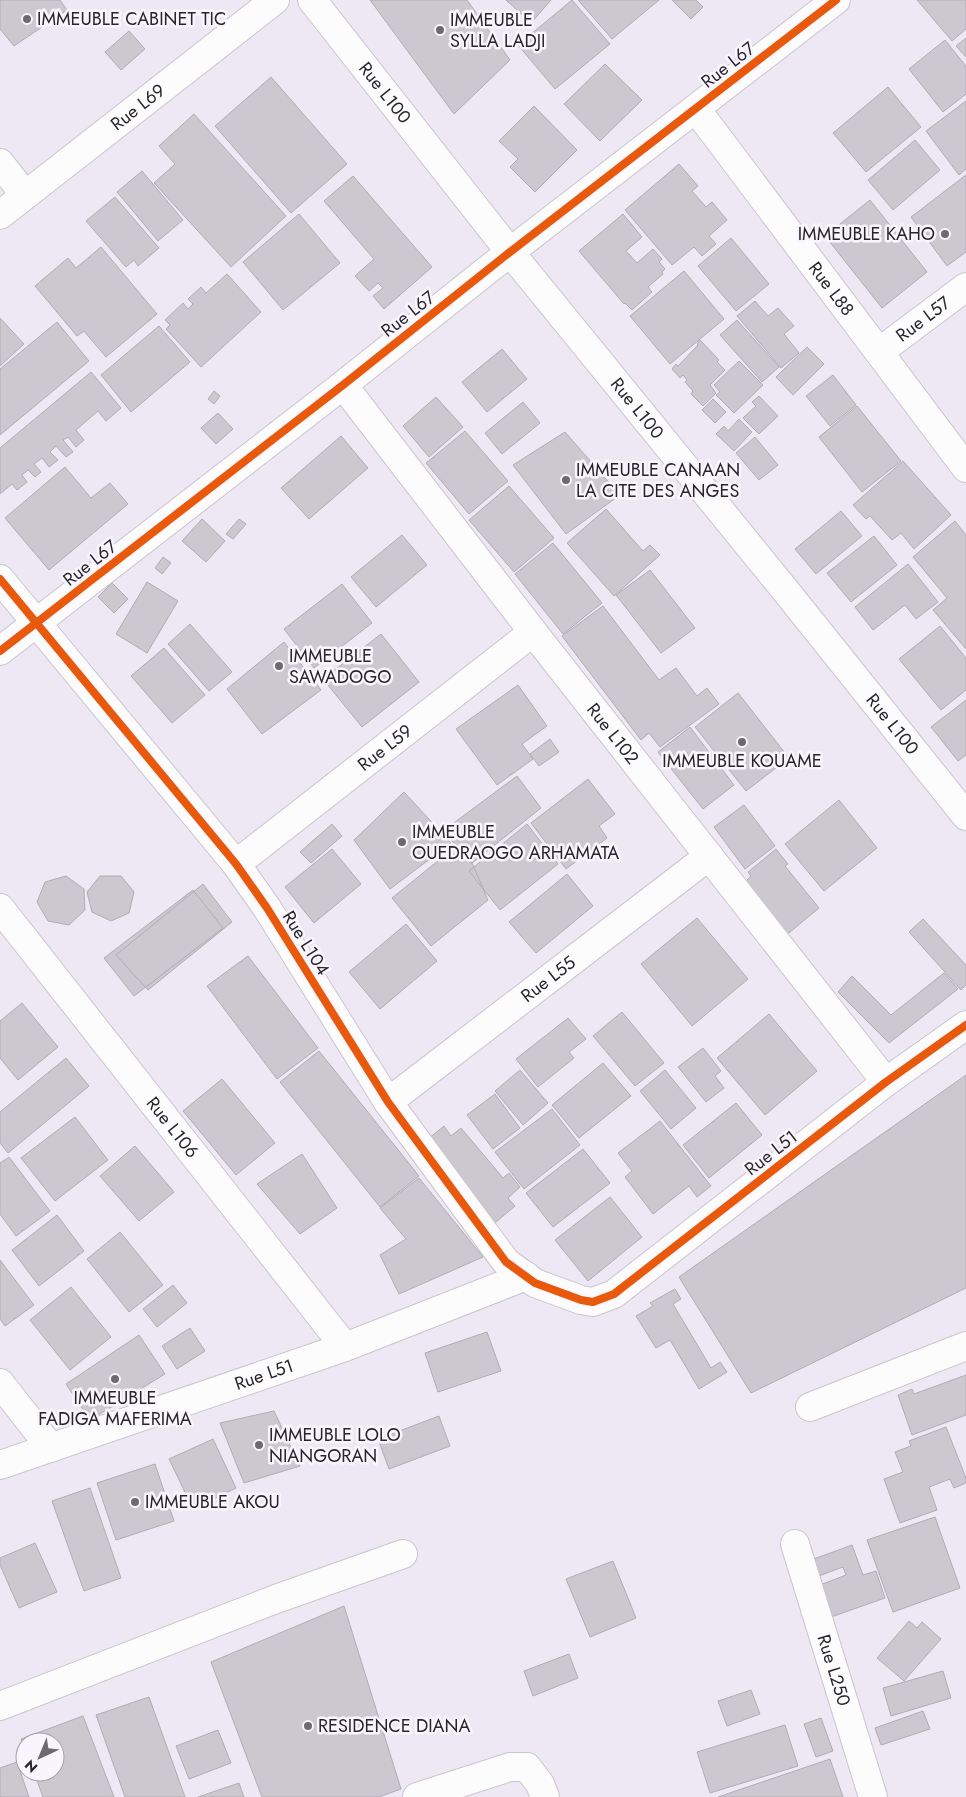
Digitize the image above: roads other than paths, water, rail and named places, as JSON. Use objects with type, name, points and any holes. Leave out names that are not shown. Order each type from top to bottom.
[{"type":"street","name":"Rue L69","points":[[0,215],[275,0]]},
{"type":"street","name":"Rue L100","points":[[312,0],[510,252],[966,816]]},
{"type":"street","name":"Rue L67","points":[[0,651],[836,0]]},
{"type":"street","name":"Rue L88","points":[[696,109],[966,468]]},
{"type":"street","points":[[0,163],[26,195]]},
{"type":"street","name":"Rue L57","points":[[879,352],[966,287]]},
{"type":"street","name":"Rue L102","points":[[342,385],[886,1082]]},
{"type":"street","name":"Rue L104","points":[[0,579],[236,864],[266,908],[388,1102],[506,1262],[535,1283],[581,1300],[593,1302]]},
{"type":"street","name":"Rue L59","points":[[236,864],[533,632]]},
{"type":"street","name":"Rue L55","points":[[388,1102],[709,856]]},
{"type":"street","name":"Rue L106","points":[[0,908],[345,1347]]},
{"type":"street","name":"Rue L51","points":[[593,1302],[614,1294],[886,1082],[966,1025]]},
{"type":"street","name":"Rue L51","points":[[0,1465],[345,1347],[526,1276]]},
{"type":"street","points":[[810,1407],[966,1346]]},
{"type":"street","points":[[0,1383],[51,1448]]},
{"type":"street","name":"Rue L250","points":[[795,1544],[873,1797]]},
{"type":"street","points":[[0,1706],[276,1600],[402,1554]]},
{"type":"street","points":[[416,1797],[510,1767],[527,1768],[540,1784],[545,1797]]},
{"type":"place","name":"IMMEUBLE CABINET TIC","points":[[27,19]]},
{"type":"place","name":"IMMEUBLE SYLLA LADJI","points":[[440,30]]},
{"type":"place","name":"IMMEUBLE KAHO","points":[[945,234]]},
{"type":"place","name":"IMMEUBLE CANAAN LA CITE DES ANGES","points":[[566,480]]},
{"type":"place","name":"IMMEUBLE SAWADOGO","points":[[279,666]]},
{"type":"place","name":"IMMEUBLE KOUAME","points":[[742,742]]},
{"type":"place","name":"IMMEUBLE OUEDRAOGO ARHAMATA","points":[[402,842]]},
{"type":"place","name":"IMMEUBLE FADIGA MAFERIMA","points":[[115,1379]]},
{"type":"place","name":"IMMEUBLE LOLO NIANGORAN","points":[[259,1445]]},
{"type":"place","name":"IMMEUBLE AKOU","points":[[135,1502]]},
{"type":"place","name":"RESIDENCE DIANA","points":[[308,1726]]}]
